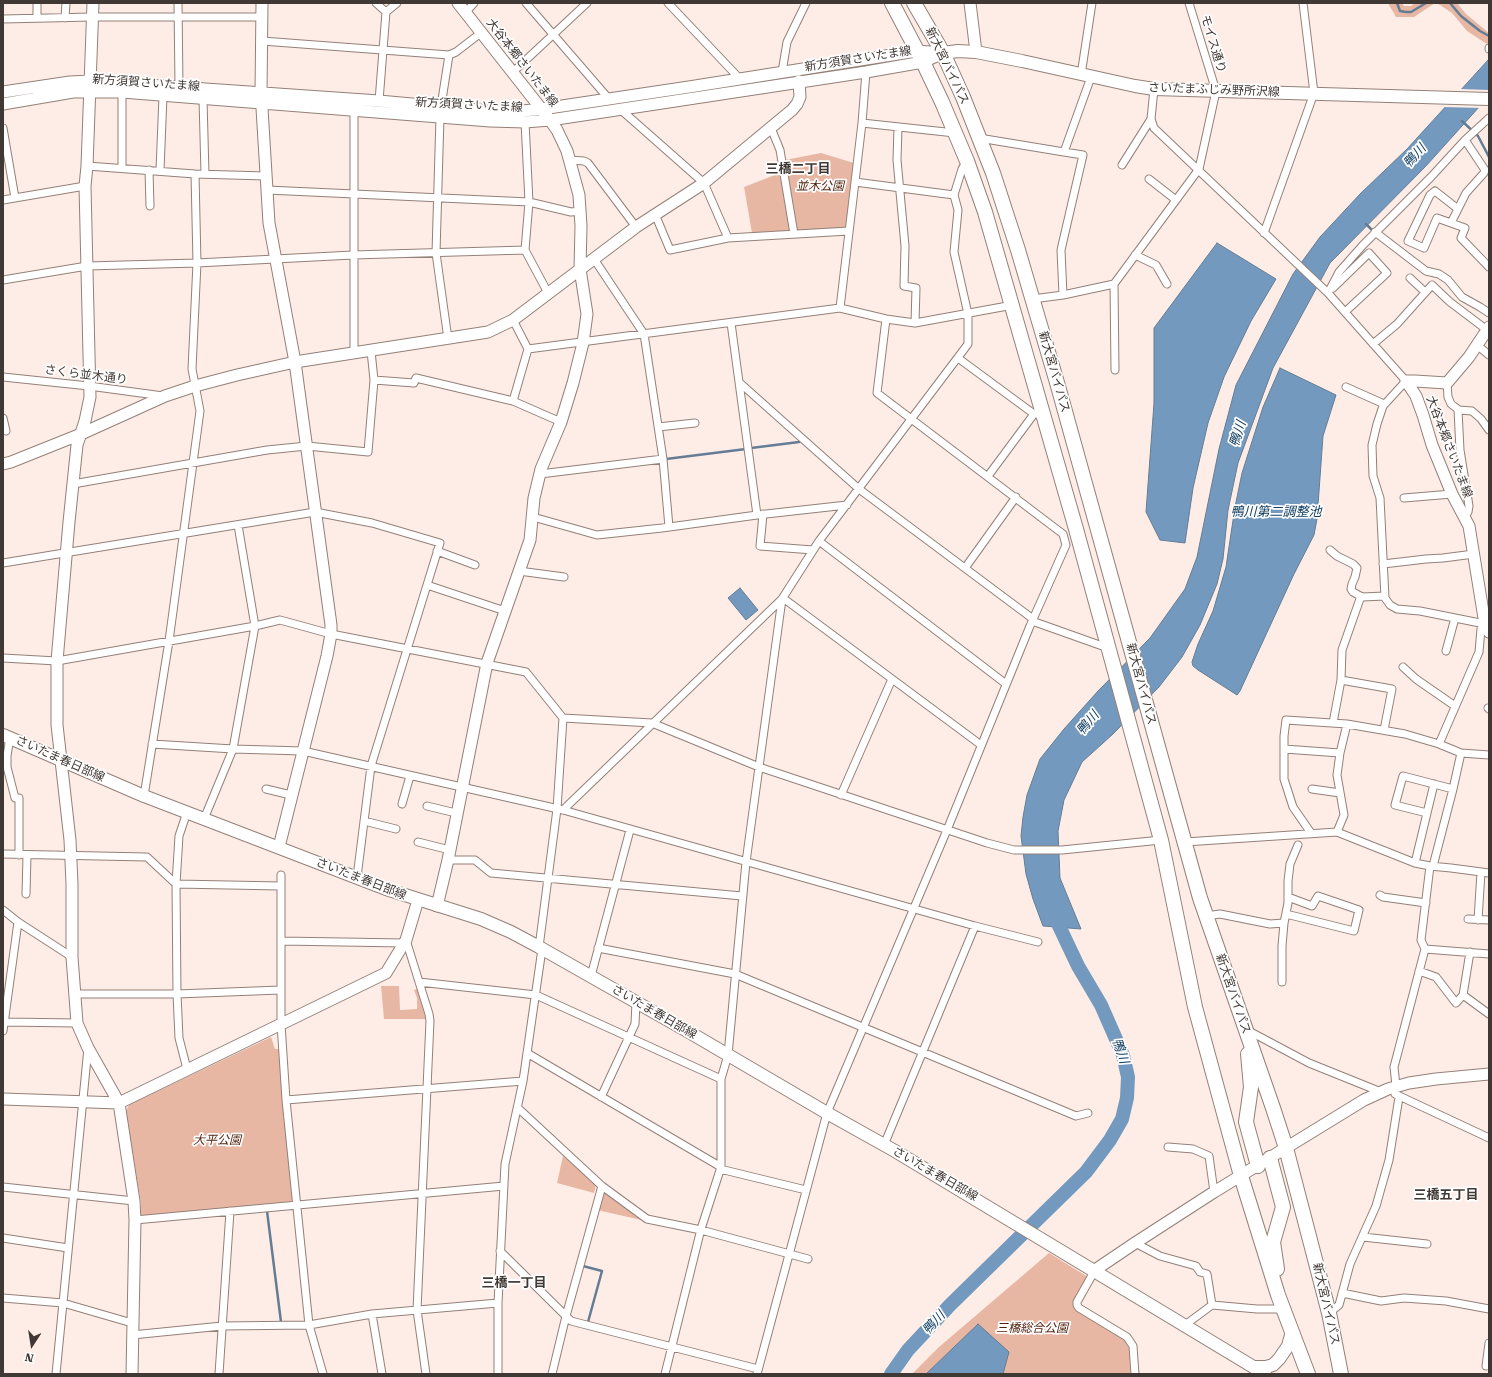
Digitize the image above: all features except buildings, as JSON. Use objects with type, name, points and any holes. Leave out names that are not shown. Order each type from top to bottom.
[{"type":"highway","name":"新大宮バイパス","points":[[892,3],[920,56],[956,134],[985,212],[1013,305],[1039,414],[1110,654],[1161,840],[1195,1007],[1241,1176],[1283,1309],[1308,1374]]},
{"type":"highway","name":"新大宮バイパス","points":[[914,3],[943,53],[963,96],[993,173],[1020,257],[1058,386],[1206,916],[1286,1148],[1330,1313],[1341,1374]]},
{"type":"highway","points":[[1245,1028],[1251,1087],[1246,1122],[1258,1166]]},
{"type":"highway","points":[[1270,1158],[1283,1207],[1273,1242],[1283,1309]]},
{"type":"main road","name":"さいたまふじみ野所沢線","points":[[943,53],[958,51],[976,52],[1154,89],[1489,99]]},
{"type":"main road","name":"さいたま春日部線","points":[[7,736],[144,796],[386,889],[482,919],[511,932],[591,976],[1006,1216],[1265,1374]]},
{"type":"main road","points":[[1253,1367],[1266,1367],[1279,1359],[1288,1346],[1292,1332]]},
{"type":"street","points":[[37,3],[37,18]]},
{"type":"street","points":[[65,18],[66,3]]},
{"type":"street","points":[[93,3],[85,186],[90,397],[85,421],[77,445],[66,552],[57,661],[57,725],[68,816],[72,884],[72,957],[77,1023],[88,1048],[119,1103],[134,1201],[135,1220],[132,1374]]},
{"type":"street","points":[[178,3],[179,86]]},
{"type":"street","points":[[376,3],[386,12]]},
{"type":"street","points":[[378,101],[386,12],[397,3]]},
{"type":"street","name":"大谷本郷さいたま線","points":[[437,906],[449,855],[456,813],[487,663],[530,540],[534,498],[540,474],[561,422],[573,383],[583,343],[587,314],[580,269],[581,211],[579,196],[570,160],[562,140],[542,109],[458,3]]},
{"type":"street","points":[[466,12],[474,3]]},
{"type":"street","points":[[526,3],[608,99]]},
{"type":"street","points":[[513,72],[587,3]]},
{"type":"street","points":[[668,3],[740,79]]},
{"type":"street","points":[[782,72],[787,42],[806,3]]},
{"type":"street","points":[[970,3],[976,52]]},
{"type":"street","points":[[1064,152],[1086,76],[1092,3]]},
{"type":"street","name":"モイス通り","points":[[1189,3],[1216,91]]},
{"type":"street","points":[[1264,233],[1314,93],[1303,3]]},
{"type":"street","points":[[3,19],[92,17],[178,18],[264,8],[261,92],[269,223],[295,362],[330,616],[331,634],[279,847]]},
{"type":"street","points":[[262,42],[449,55],[456,52],[482,32]]},
{"type":"street","name":"新方須賀さいたま線","points":[[3,92],[70,82],[122,92],[354,110],[441,112],[542,109],[782,72],[943,53]]},
{"type":"street","points":[[448,339],[436,253],[441,112],[449,55]]},
{"type":"street","name":"新方須賀さいたま線","points":[[3,104],[73,92],[90,86],[179,86],[378,101],[490,121],[525,122],[550,120],[866,72],[920,56]]},
{"type":"street","points":[[840,308],[862,122],[866,72]]},
{"type":"street","points":[[3,464],[81,434],[165,396],[195,386],[295,362],[488,332],[513,320],[636,227],[704,183],[771,128],[797,104],[800,97],[799,82]]},
{"type":"street","points":[[1154,89],[1151,119],[1154,128],[1199,169],[1327,292],[1406,382],[1384,404],[1372,445],[1373,476],[1380,498],[1385,598],[1390,605],[1397,609],[1420,611],[1455,618],[1487,622]]},
{"type":"street","points":[[1115,370],[1114,284],[1199,169],[1216,91]]},
{"type":"street","points":[[122,92],[122,168]]},
{"type":"street","points":[[160,170],[163,96]]},
{"type":"street","points":[[203,99],[205,174]]},
{"type":"street","points":[[620,109],[704,183],[728,238]]},
{"type":"street","points":[[354,110],[354,353]]},
{"type":"street","points":[[1327,292],[1339,272],[1362,244],[1431,177],[1465,140],[1489,118]]},
{"type":"street","points":[[1122,165],[1151,119]]},
{"type":"street","points":[[525,122],[529,202],[525,250],[548,293]]},
{"type":"street","points":[[862,122],[956,134]]},
{"type":"street","points":[[898,127],[897,160],[905,246],[904,286],[916,288],[914,322]]},
{"type":"street","points":[[3,128],[15,198]]},
{"type":"street","points":[[771,128],[780,150],[794,234]]},
{"type":"street","points":[[980,138],[1083,155],[1061,250],[1063,295]]},
{"type":"street","points":[[1451,223],[1466,193],[1485,170],[1465,140]]},
{"type":"street","points":[[570,160],[580,160],[588,163],[636,227]]},
{"type":"street","points":[[560,810],[783,598],[819,541],[968,344],[968,314],[954,252],[958,210],[954,195],[962,169],[967,161]]},
{"type":"street","points":[[87,166],[160,170],[194,174],[266,176]]},
{"type":"street","points":[[149,170],[150,206]]},
{"type":"street","points":[[144,796],[169,640],[200,412],[192,369],[197,263],[194,174]]},
{"type":"street","points":[[1149,179],[1176,200]]},
{"type":"street","points":[[855,182],[954,195]]},
{"type":"street","points":[[3,200],[85,186]]},
{"type":"street","points":[[267,190],[529,202],[571,212],[581,211]]},
{"type":"street","points":[[1403,253],[1430,195],[1435,191],[1458,209]]},
{"type":"street","points":[[655,214],[670,250],[728,238],[849,231]]},
{"type":"street","points":[[1408,241],[1424,248],[1437,218],[1465,228],[1461,238],[1489,267]]},
{"type":"street","points":[[1375,232],[1426,271],[1439,274],[1448,280],[1462,297],[1489,313]]},
{"type":"street","points":[[581,238],[590,249],[598,251],[606,249]]},
{"type":"street","points":[[3,280],[87,266],[197,263],[353,255],[525,250]]},
{"type":"street","points":[[1327,292],[1369,253],[1387,273],[1346,312]]},
{"type":"street","points":[[1135,255],[1156,265],[1167,284]]},
{"type":"street","points":[[594,259],[644,334],[658,427],[669,527]]},
{"type":"street","points":[[1410,278],[1425,292]]},
{"type":"street","points":[[1040,298],[1063,295],[1114,284]]},
{"type":"street","points":[[1373,344],[1397,324],[1432,285],[1450,302],[1488,328]]},
{"type":"street","points":[[528,349],[583,343],[840,308],[886,319],[914,322],[968,314],[1013,305]]},
{"type":"street","points":[[500,1251],[571,1321],[672,1347],[757,1372],[827,1113],[947,830],[1032,620],[1066,546],[1063,534],[877,393],[886,319]]},
{"type":"street","points":[[513,320],[528,349],[513,401]]},
{"type":"street","points":[[731,323],[760,515],[760,546],[813,550]]},
{"type":"street","name":"大谷本郷さいたま線","points":[[1487,622],[1469,526],[1452,494],[1432,445],[1424,414],[1416,396],[1406,382],[1447,383],[1469,357],[1488,328]]},
{"type":"street","points":[[1477,345],[1489,355]]},
{"type":"street","points":[[73,484],[194,464],[260,451],[307,446],[368,452],[374,380],[371,351]]},
{"type":"street","points":[[958,358],[1039,414],[988,476]]},
{"type":"street","name":"さくら並木通り","points":[[3,377],[165,396]]},
{"type":"street","points":[[374,380],[414,383],[416,378],[513,401],[561,422]]},
{"type":"street","points":[[740,383],[859,489],[1032,620],[1110,654]]},
{"type":"street","points":[[1447,383],[1448,397],[1451,404],[1458,410],[1472,411],[1481,419],[1489,430]]},
{"type":"street","points":[[1346,387],[1384,404]]},
{"type":"street","points":[[1458,410],[1460,450],[1469,506],[1468,512],[1464,516]]},
{"type":"street","points":[[3,418],[6,431]]},
{"type":"street","points":[[658,427],[695,423]]},
{"type":"street","points":[[540,474],[662,459]]},
{"type":"street","points":[[1404,498],[1452,494]]},
{"type":"street","points":[[965,568],[1016,497]]},
{"type":"street","points":[[533,517],[597,535],[847,505]]},
{"type":"street","points":[[3,563],[315,512],[372,523],[440,543],[370,766],[357,877]]},
{"type":"street","points":[[204,819],[233,749],[255,626],[238,525]]},
{"type":"street","points":[[819,541],[1006,684]]},
{"type":"street","points":[[1330,550],[1357,568],[1351,589],[1353,592],[1360,596],[1385,596]]},
{"type":"street","points":[[437,551],[475,564]]},
{"type":"street","points":[[1383,564],[1474,554]]},
{"type":"street","points":[[519,571],[564,577]]},
{"type":"street","points":[[427,585],[505,611]]},
{"type":"street","points":[[1333,723],[1341,680],[1342,650],[1360,596]]},
{"type":"street","points":[[783,598],[981,746]]},
{"type":"street","points":[[665,1374],[701,1230],[720,1168],[721,1079],[728,1055],[746,862],[783,598]]},
{"type":"street","points":[[1446,651],[1455,618]]},
{"type":"street","points":[[3,658],[57,661],[255,626],[280,620],[331,634],[487,663],[526,672],[562,718],[560,810],[548,878],[536,995],[523,1081],[505,1164],[498,1303],[498,1374]]},
{"type":"street","points":[[1439,744],[1479,652],[1481,629],[1487,622]]},
{"type":"street","points":[[1402,667],[1416,679],[1455,706]]},
{"type":"street","points":[[841,795],[892,679]]},
{"type":"street","points":[[1341,680],[1392,689],[1384,730]]},
{"type":"street","points":[[562,718],[652,723],[759,767],[986,843],[1014,850],[1062,850],[1161,840]]},
{"type":"street","points":[[1311,833],[1293,807],[1284,779],[1286,720],[1347,724],[1384,730],[1405,734],[1439,744],[1461,753],[1489,755]]},
{"type":"street","points":[[1337,832],[1344,815],[1337,775],[1340,753],[1347,724]]},
{"type":"street","points":[[7,736],[6,771],[15,798],[19,798],[26,894]]},
{"type":"street","points":[[152,744],[233,749],[303,751],[560,810],[1038,942]]},
{"type":"street","points":[[1284,749],[1340,753]]},
{"type":"street","points":[[1330,1313],[1339,1305],[1350,1264],[1376,1206],[1389,1160],[1391,1091],[1394,1067],[1425,949],[1422,940],[1432,866],[1453,789],[1461,753]]},
{"type":"street","points":[[402,804],[410,776]]},
{"type":"street","points":[[1426,813],[1396,804],[1403,776],[1453,789]]},
{"type":"street","points":[[1415,863],[1434,784]]},
{"type":"street","points":[[266,789],[292,795]]},
{"type":"street","points":[[1312,789],[1340,793]]},
{"type":"street","points":[[427,806],[456,813]]},
{"type":"street","points":[[187,812],[179,836],[176,884],[179,1038],[187,1069]]},
{"type":"street","points":[[364,821],[396,829]]},
{"type":"street","points":[[591,976],[630,830]]},
{"type":"street","points":[[1185,842],[1337,832],[1415,863],[1489,873]]},
{"type":"street","points":[[418,842],[449,855],[475,860],[491,873],[742,896]]},
{"type":"street","points":[[1282,982],[1282,952],[1288,897],[1288,881],[1290,864],[1298,845]]},
{"type":"street","points":[[3,854],[147,857],[176,884],[281,886]]},
{"type":"street","points":[[1478,920],[1480,872]]},
{"type":"street","points":[[281,875],[280,990],[286,1100],[308,1325],[323,1374]]},
{"type":"street","points":[[1380,895],[1383,897],[1426,903]]},
{"type":"street","points":[[1286,914],[1354,931],[1359,910],[1318,896],[1312,906],[1288,897]]},
{"type":"street","points":[[3,1098],[119,1103],[386,973],[405,942],[418,900]]},
{"type":"street","points":[[4,912],[72,957]]},
{"type":"street","points":[[1206,916],[1220,914],[1270,924],[1284,923]]},
{"type":"street","points":[[1468,919],[1489,920]]},
{"type":"street","points":[[3,1031],[18,922]]},
{"type":"street","points":[[884,1145],[976,926]]},
{"type":"street","points":[[280,941],[405,942]]},
{"type":"street","points":[[405,942],[419,982],[430,1021],[417,1310],[426,1374]]},
{"type":"street","points":[[598,948],[735,974],[1076,1116],[1088,1113]]},
{"type":"street","points":[[1425,949],[1489,954]]},
{"type":"street","points":[[1419,971],[1436,977],[1456,1003],[1463,995],[1470,952]]},
{"type":"street","points":[[419,982],[536,995],[721,1079]]},
{"type":"street","points":[[75,994],[177,994],[280,990]]},
{"type":"street","points":[[1463,995],[1489,1014]]},
{"type":"street","points":[[601,1096],[635,1024],[636,1002]]},
{"type":"street","points":[[4,1022],[77,1023]]},
{"type":"street","points":[[1245,1028],[1309,1063],[1349,1080],[1391,1091],[1489,1138]]},
{"type":"street","points":[[56,1374],[88,1048]]},
{"type":"street","points":[[527,1053],[720,1168],[806,1190]]},
{"type":"street","points":[[1135,1374],[1133,1346],[1127,1336],[1079,1308],[1077,1305],[1076,1302],[1095,1270],[1214,1192],[1352,1107],[1391,1091],[1436,1079],[1489,1074]]},
{"type":"street","points":[[286,1100],[523,1081]]},
{"type":"street","points":[[518,1108],[602,1186],[647,1219],[701,1230],[808,1259]]},
{"type":"street","points":[[1168,1147],[1193,1149],[1209,1156],[1214,1192]]},
{"type":"street","points":[[135,1220],[504,1186]]},
{"type":"street","points":[[552,1374],[566,1316],[602,1186]]},
{"type":"street","points":[[3,1187],[134,1201]]},
{"type":"street","points":[[219,1374],[230,1211]]},
{"type":"street","points":[[1362,1237],[1427,1244]]},
{"type":"street","points":[[3,1238],[68,1248]]},
{"type":"street","points":[[1135,1243],[1160,1256],[1196,1266],[1200,1272],[1207,1274],[1212,1305]]},
{"type":"street","points":[[1342,1293],[1381,1301],[1404,1298],[1446,1301],[1489,1309]]},
{"type":"street","points":[[3,1298],[63,1303],[132,1323]]},
{"type":"street","points":[[132,1335],[222,1326],[308,1325],[372,1314],[498,1303]]},
{"type":"street","points":[[1185,1326],[1212,1305],[1257,1310],[1283,1309]]},
{"type":"street","points":[[372,1314],[382,1374]]},
{"type":"street","points":[[1486,1366],[1489,1343]]},
{"type":"green space","points":[[1388,3],[1402,3],[1404,6],[1411,6],[1415,3],[1435,3],[1414,17],[1396,17]]},
{"type":"green space","points":[[1435,3],[1457,3],[1466,14],[1489,33],[1489,42],[1487,44],[1467,31],[1452,13]]},
{"type":"green space","name":"並木公園","points":[[821,153],[854,163],[846,227],[795,231],[785,160]]},
{"type":"green space","name":"並木公園","points":[[780,173],[791,232],[752,233],[744,187]]},
{"type":"green space","points":[[381,986],[399,986],[400,1010],[417,1009],[417,998],[414,990],[417,989],[426,1019],[384,1019]]},
{"type":"green space","name":"大平公園","points":[[271,1037],[275,1049],[279,1049],[293,1204],[141,1217],[141,1203],[126,1111],[129,1105]]},
{"type":"green space","points":[[563,1156],[596,1185],[594,1193],[557,1183]]},
{"type":"green space","points":[[603,1191],[646,1221],[597,1210]]},
{"type":"green space","name":"三橋総合公園","points":[[1049,1253],[1088,1277],[1075,1301],[1124,1339],[1130,1350],[1131,1374],[912,1374],[939,1347]]},
{"type":"water","points":[[1489,59],[1489,96],[1426,166],[1330,263],[1273,368],[1238,463],[1228,510],[1223,559],[1217,584],[1200,625],[1182,657],[1159,687],[1113,734],[1082,762],[1064,800],[1058,831],[1060,878],[1081,929],[1043,926],[1026,874],[1021,836],[1027,795],[1040,759],[1064,729],[1098,691],[1150,638],[1185,589],[1197,557],[1219,449],[1236,385],[1293,274],[1320,237],[1360,194],[1407,149]]},
{"type":"water","points":[[1217,243],[1276,279],[1251,321],[1224,377],[1208,423],[1193,488],[1185,543],[1160,540],[1146,512],[1154,403],[1154,328]]},
{"type":"water","name":"鴨川第二調整池","points":[[1280,368],[1336,395],[1323,436],[1317,519],[1314,535],[1237,695],[1198,670],[1193,666],[1192,662],[1198,644],[1213,611],[1226,567],[1242,473],[1263,407]]},
{"type":"water","points":[[740,588],[758,610],[746,620],[728,598]]},
{"type":"water","points":[[978,1324],[1009,1352],[1003,1374],[926,1374]]},
{"type":"pier","points":[[1460,89],[1489,90],[1489,99],[1481,108],[1443,107]]},
{"type":"waterway","points":[[1397,3],[1400,11],[1406,12],[1411,12],[1426,3]]},
{"type":"waterway","points":[[1450,3],[1461,16],[1489,36]]},
{"type":"waterway","points":[[1462,121],[1478,136],[1489,157]]},
{"type":"waterway","points":[[1366,224],[1373,231]]},
{"type":"waterway","points":[[751,448],[799,442]]},
{"type":"waterway","points":[[666,459],[746,449]]},
{"type":"waterway","name":"鴨川","points":[[891,1374],[908,1350],[950,1305],[1086,1172],[1110,1140],[1122,1119],[1127,1098],[1128,1077],[1123,1055],[1101,1005],[1078,966],[1052,911]]},
{"type":"waterway","points":[[267,1211],[281,1322]]},
{"type":"waterway","points":[[583,1266],[602,1271],[588,1322]]},
{"type":"district","name":"三橋二丁目","points":[[798,169]]},
{"type":"district","name":"三橋五丁目","points":[[1446,1195]]},
{"type":"district","name":"三橋一丁目","points":[[514,1283]]}]
